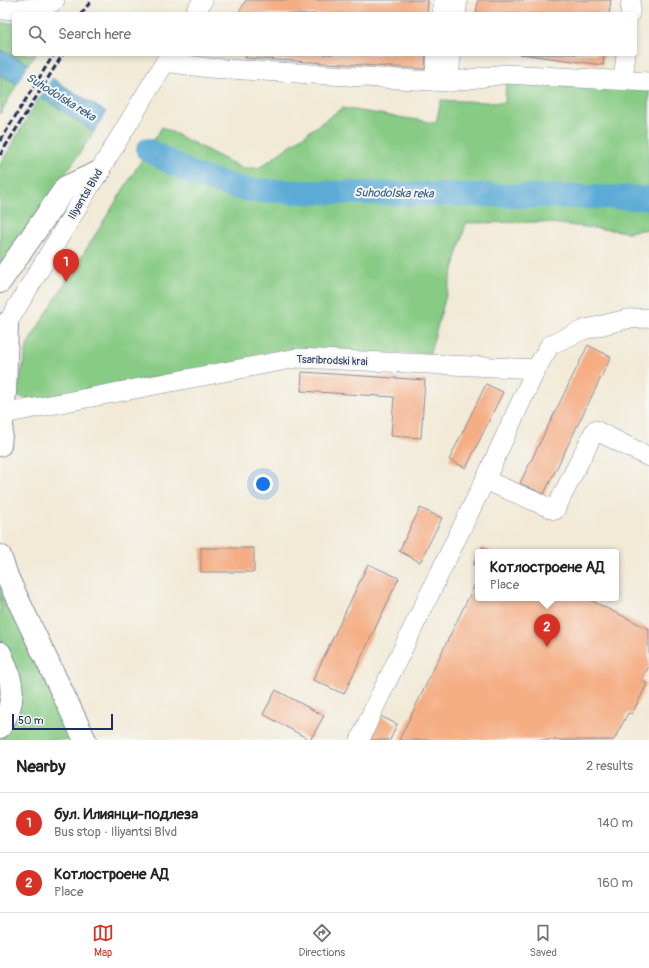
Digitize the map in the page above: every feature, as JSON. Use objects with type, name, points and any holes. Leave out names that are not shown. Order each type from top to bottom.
[{"type":"main road","points":[[0,282],[66,187],[99,172]]},
{"type":"main road","points":[[0,445],[5,394],[3,329]]},
{"type":"main road","points":[[0,556],[4,577],[85,740]]},
{"type":"main road","points":[[0,653],[9,672],[12,695],[6,717],[0,727]]},
{"type":"street","points":[[0,10],[37,8],[52,3],[55,0]]},
{"type":"street","points":[[195,12],[203,0]]},
{"type":"street","points":[[442,12],[444,0]]},
{"type":"street","points":[[456,12],[458,0]]},
{"type":"street","points":[[630,12],[631,0]]},
{"type":"street","points":[[437,56],[441,82]]},
{"type":"street","points":[[441,82],[450,56]]},
{"type":"street","points":[[623,80],[626,56]]},
{"type":"street","points":[[168,58],[209,68],[441,82],[505,74],[649,82]]},
{"type":"street","name":"Iliyantsi Blvd","points":[[3,329],[168,58]]},
{"type":"street","points":[[360,740],[374,708],[485,480],[536,369],[550,345],[583,330],[627,319],[649,318]]},
{"type":"street","name":"Tsaribrodski krai","points":[[3,414],[297,358],[536,369]]},
{"type":"street","points":[[485,480],[555,510],[595,430],[649,457]]},
{"type":"green space","points":[[0,23],[12,23],[12,56],[0,50]]},
{"type":"green space","points":[[12,56],[35,56],[29,64]]},
{"type":"green space","points":[[0,75],[18,83],[0,114]]},
{"type":"green space","points":[[506,82],[649,89],[649,229],[628,232],[541,222],[466,223],[430,353],[297,352],[35,399],[16,397],[28,343],[162,127],[242,168],[259,168],[342,108],[436,123],[441,100],[505,103]]},
{"type":"green space","points":[[40,96],[94,132],[0,270],[0,165]]},
{"type":"green space","points":[[0,582],[75,740],[0,740],[8,730],[6,648],[0,640]]},
{"type":"water","points":[[0,50],[29,64],[106,112],[94,132],[36,94],[0,75]]},
{"type":"pier","points":[[30,62],[53,76],[39,98],[17,85]]},
{"type":"building","points":[[246,0],[428,0],[427,12],[239,12]]},
{"type":"building","points":[[478,0],[611,0],[609,12],[476,12]]},
{"type":"building","points":[[246,56],[426,56],[425,69],[245,58]]},
{"type":"building","points":[[535,56],[604,56],[603,65]]},
{"type":"building","points":[[588,345],[611,357],[544,494],[520,483]]},
{"type":"building","points":[[302,372],[425,380],[421,438],[391,436],[394,397],[301,391]]},
{"type":"building","points":[[486,384],[503,392],[466,468],[449,460]]},
{"type":"building","points":[[420,508],[442,518],[420,562],[399,551]]},
{"type":"building","points":[[201,548],[254,548],[254,572],[201,572]]},
{"type":"building","points":[[368,564],[399,578],[344,694],[313,680]]},
{"type":"building","points":[[475,584],[475,601],[592,601],[649,629],[649,666],[642,680],[647,684],[632,714],[628,713],[614,740],[399,740]]},
{"type":"building","points":[[276,690],[324,716],[310,740],[263,714]]},
{"type":"building","points":[[380,716],[397,724],[390,740],[368,740]]},
{"type":"waterway","name":"Suhodolska reka","points":[[148,150],[194,175],[246,190],[649,198]]},
{"type":"railway","points":[[83,12],[92,0]]},
{"type":"railway","points":[[0,141],[53,56]]},
{"type":"railway","points":[[0,155],[62,56]]},
{"type":"place","name":"бул. Илиянци-подлеза","points":[[66,282]]},
{"type":"place","name":"Котлостроене АД","points":[[547,647]]}]
